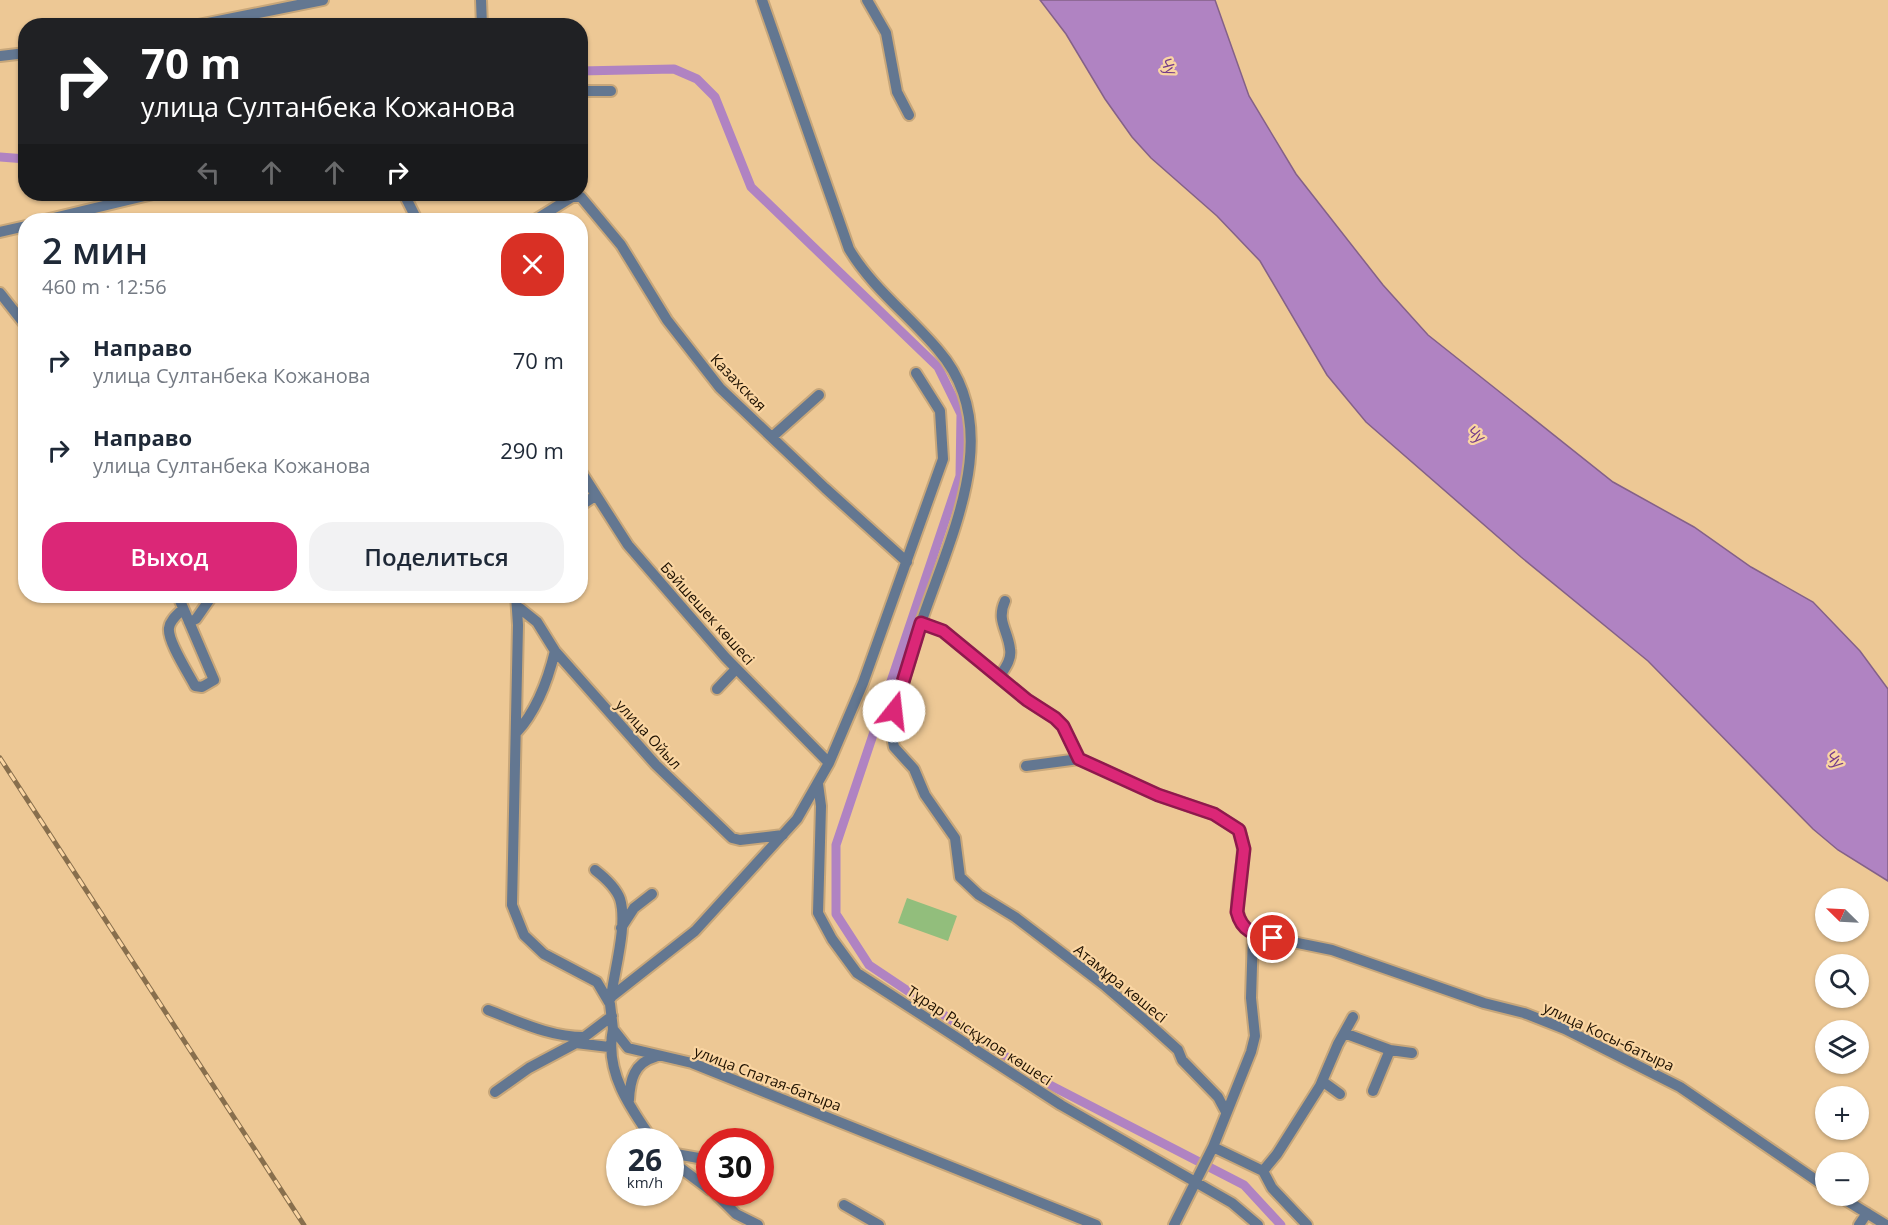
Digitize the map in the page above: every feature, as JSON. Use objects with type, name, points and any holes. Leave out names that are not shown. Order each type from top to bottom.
[{"type":"street","points":[[233,18],[322,0]]},
{"type":"street","points":[[481,0],[482,18]]},
{"type":"street","name":"Атамұра көшесі","points":[[762,0],[849,249],[864,274],[940,351],[953,369],[967,402],[972,464],[890,726],[890,739],[894,747],[914,769],[925,795],[955,838],[960,878],[979,895],[1015,917],[1133,1009],[1178,1050],[1182,1060],[1218,1097],[1226,1112]]},
{"type":"street","points":[[867,0],[886,33],[897,92],[909,115]]},
{"type":"street","points":[[0,56],[18,53]]},
{"type":"street","points":[[588,91],[611,91]]},
{"type":"street","points":[[74,213],[124,201]]},
{"type":"street","name":"Казахская","points":[[546,213],[566,201]]},
{"type":"street","name":"Казахская","points":[[584,201],[621,245],[667,320],[691,354],[720,388],[907,562]]},
{"type":"street","points":[[0,232],[18,227]]},
{"type":"street","points":[[0,293],[18,316]]},
{"type":"street","points":[[611,1000],[695,931],[797,819],[829,763],[863,683],[937,483],[944,453],[940,411],[916,373]]},
{"type":"street","points":[[772,437],[819,395]]},
{"type":"street","name":"Бәйшешек көшесі","points":[[588,485],[628,545],[736,669],[829,763]]},
{"type":"street","points":[[588,500],[594,496]]},
{"type":"street","points":[[1000,676],[1009,659],[1010,649],[1001,627],[1000,615],[1005,601]]},
{"type":"street","points":[[181,603],[214,680],[202,687],[195,686],[171,640],[169,628],[174,618],[183,609]]},
{"type":"street","points":[[189,622],[196,619],[207,603]]},
{"type":"street","points":[[517,603],[517,732],[512,905],[524,936],[544,954],[597,982],[611,1000]]},
{"type":"street","name":"улица Ойыл","points":[[519,603],[537,622],[555,651],[656,765],[732,838],[740,840],[783,835]]},
{"type":"street","points":[[921,623],[943,631],[1027,700],[1055,718],[1063,726],[1079,759]]},
{"type":"street","points":[[517,732],[528,719],[538,700],[555,651]]},
{"type":"street","points":[[717,689],[736,669]]},
{"type":"street","points":[[1026,766],[1079,759],[1158,795],[1214,814],[1239,830],[1244,849],[1237,912],[1243,928],[1253,934],[1251,998],[1255,1036],[1212,1150],[1174,1225]]},
{"type":"street","name":"Тұрар Рысқұлов көшесі","points":[[818,784],[821,806],[818,913],[832,939],[857,973],[1061,1105],[1198,1180],[1232,1203],[1258,1225]]},
{"type":"street","points":[[595,870],[620,899],[621,928],[611,1000],[613,1029],[609,1047],[614,1078],[645,1128]]},
{"type":"street","points":[[621,928],[634,908],[652,894]]},
{"type":"street","name":"улица Косы-батыра","points":[[1253,934],[1332,950],[1484,1003],[1524,1013],[1565,1029],[1680,1087],[1815,1179]]},
{"type":"street","points":[[488,1010],[524,1025],[609,1047]]},
{"type":"street","points":[[495,1092],[529,1068],[580,1040],[612,1016]]},
{"type":"street","points":[[1263,1171],[1277,1154],[1322,1082],[1353,1017]]},
{"type":"street","name":"улица Спатая-батыра","points":[[613,1029],[628,1048],[692,1063],[1096,1225]]},
{"type":"street","points":[[1344,1033],[1390,1050],[1412,1053]]},
{"type":"street","points":[[1373,1090],[1390,1050]]},
{"type":"street","points":[[629,1101],[630,1086],[636,1069],[645,1060],[656,1056]]},
{"type":"street","points":[[1322,1082],[1340,1094]]},
{"type":"street","points":[[1212,1150],[1263,1171],[1272,1188],[1307,1225]]},
{"type":"street","points":[[844,1205],[879,1225]]},
{"type":"street","points":[[728,1206],[736,1214],[758,1225]]},
{"type":"street","points":[[1855,1206],[1886,1225]]},
{"type":"street","points":[[1859,1225],[1867,1213]]},
{"type":"green space","points":[[907,898],[957,916],[948,941],[898,923]]},
{"type":"water","name":"Чу","points":[[1040,0],[1215,0],[1249,96],[1296,174],[1383,285],[1428,335],[1613,482],[1694,527],[1751,567],[1813,602],[1860,651],[1888,689],[1888,881],[1838,850],[1813,829],[1648,661],[1521,557],[1366,422],[1327,375],[1260,261],[1217,216],[1151,158],[1132,137],[1105,99],[1066,34]]},
{"type":"waterway","points":[[588,71],[674,69],[697,79],[715,97],[751,187],[938,367],[961,414],[960,476],[836,845],[836,914],[869,965],[1044,1082],[1244,1185],[1281,1225]]},
{"type":"waterway","points":[[0,157],[18,158]]},
{"type":"railway","points":[[0,758],[304,1225]]},
{"type":"route","points":[[894,711],[921,623],[943,631],[980,659],[1027,700],[1055,718],[1063,726],[1079,759],[1158,795],[1214,814],[1229,821],[1239,830],[1244,839],[1237,912],[1239,920],[1243,928],[1253,934],[1273,938]]}]
